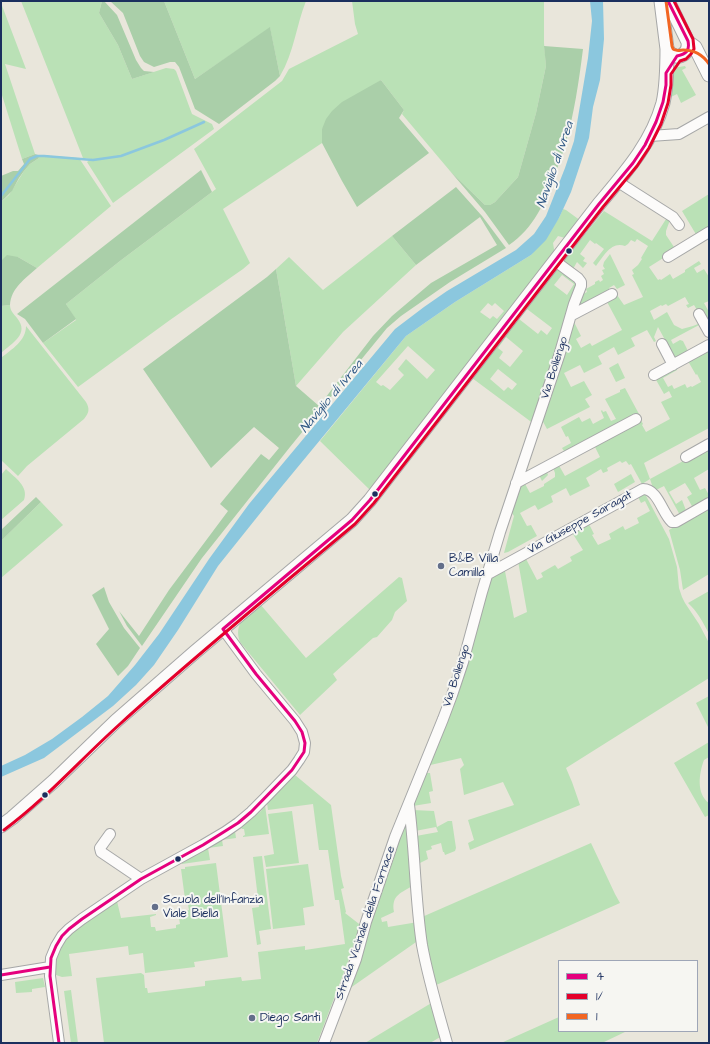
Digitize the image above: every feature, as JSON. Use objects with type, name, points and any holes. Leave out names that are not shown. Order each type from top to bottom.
[{"type":"main road","points":[[661,1],[668,51],[671,54],[691,56],[702,61]]},
{"type":"main road","points":[[666,73],[680,56],[688,50],[689,46],[688,41],[668,1]]},
{"type":"main road","points":[[1,826],[38,795],[122,716],[195,652],[352,520],[370,500],[554,261],[618,182],[645,145],[656,122],[663,102],[666,85],[667,46],[669,39],[675,35],[681,35],[695,47],[709,75]]},
{"type":"street","points":[[650,136],[679,134],[709,117]]},
{"type":"street","points":[[618,182],[673,217],[679,225]]},
{"type":"street","points":[[668,257],[709,232]]},
{"type":"street","name":"Via Bollengo","points":[[447,1043],[423,946],[409,803],[443,719],[463,662],[493,555],[581,286],[581,282],[578,278],[554,261]]},
{"type":"street","points":[[572,315],[601,302],[612,294]]},
{"type":"street","points":[[699,314],[709,332]]},
{"type":"street","points":[[662,344],[669,362]]},
{"type":"street","points":[[654,375],[669,362],[709,345]]},
{"type":"street","points":[[516,483],[636,419]]},
{"type":"street","points":[[686,457],[709,444]]},
{"type":"street","points":[[493,555],[506,556],[638,484]]},
{"type":"street","name":"Via Giuseppe Saragat","points":[[488,574],[643,489],[646,489],[656,496],[668,518],[672,522],[676,522],[709,503]]},
{"type":"street","points":[[59,1043],[50,967],[51,958],[62,936],[82,919],[141,879],[203,845],[238,823],[251,812],[292,770],[304,752],[305,743],[302,732],[295,721],[256,674],[223,629]]},
{"type":"street","name":"Strada Vicinale della Fornace","points":[[324,1043],[356,959],[366,922],[394,837],[409,803]]},
{"type":"street","points":[[110,834],[100,848],[101,852],[141,879]]},
{"type":"street","points":[[1,975],[50,967]]},
{"type":"green space","points":[[21,1],[102,1],[99,13],[118,45],[132,79],[166,68],[174,69],[192,114],[212,124],[214,129],[113,203],[87,162],[91,159],[83,158]]},
{"type":"green space","points":[[102,1],[104,1],[117,15],[136,60],[141,68],[144,71],[154,72],[132,79],[118,45],[99,13]]},
{"type":"green space","points":[[110,1],[164,1],[195,79],[270,27],[280,76],[219,124],[195,109],[179,67],[175,62],[154,67],[144,62],[140,56],[123,13]]},
{"type":"green space","points":[[164,1],[306,1],[289,58],[280,76],[270,28],[195,79]]},
{"type":"green space","points":[[352,1],[544,1],[544,43],[546,66],[536,113],[518,177],[495,202],[490,205],[485,205],[450,171],[402,114],[404,110],[381,80],[322,129],[322,143],[223,209],[250,263],[78,387],[43,343],[76,320],[66,304],[120,261],[216,189],[194,149],[282,81],[289,69],[358,34]]},
{"type":"green space","points":[[1,3],[26,69],[5,64],[35,154],[22,159],[1,92]]},
{"type":"green space","points":[[544,46],[583,49],[576,98],[565,146],[543,205],[525,231],[509,245],[485,212],[450,171],[485,205],[490,205],[495,202],[518,177],[536,113],[546,66]]},
{"type":"green space","points":[[685,66],[686,68],[682,70],[696,95],[681,103],[677,94],[669,98],[673,68]]},
{"type":"green space","points":[[381,80],[404,110],[399,118],[429,153],[357,207],[322,143],[322,129],[326,119],[342,102]]},
{"type":"green space","points":[[35,154],[38,155],[39,158],[30,164],[19,178],[12,191],[1,202],[1,176],[13,171],[18,171],[24,164],[22,159]]},
{"type":"green space","points":[[38,155],[79,158],[111,206],[37,268],[18,257],[1,261],[1,202],[9,195],[30,164],[39,158]]},
{"type":"green space","points":[[201,170],[212,192],[120,261],[66,304],[76,319],[43,343],[25,319],[17,314]]},
{"type":"green space","points":[[456,187],[482,216],[506,248],[450,282],[401,316],[387,328],[202,558],[142,646],[127,626],[119,611],[139,636],[169,590],[228,511],[220,504],[261,454],[269,460],[279,448],[254,427],[211,468],[143,369],[276,269],[296,386],[319,406],[373,336],[392,316],[431,283],[497,245],[480,217],[416,265],[392,236]]},
{"type":"green space","points":[[709,194],[709,229],[697,236],[682,211]]},
{"type":"green space","points":[[563,209],[581,221],[565,238],[558,236],[553,243],[555,255],[371,491],[320,441],[406,336],[455,302],[531,255],[559,218]],"holes":[[[488,303],[492,306],[495,303],[504,311],[497,319],[493,316],[490,319],[480,312]],[[408,346],[435,370],[427,379],[406,359],[398,369],[404,375],[390,390],[383,385],[381,386],[376,382]]]},
{"type":"green space","points":[[604,211],[652,241],[668,216],[671,217],[666,235],[676,250],[649,267],[658,280],[661,280],[670,274],[673,279],[699,261],[701,264],[694,268],[697,273],[704,269],[709,277],[709,301],[704,303],[709,312],[709,330],[694,305],[688,308],[686,305],[689,304],[685,297],[668,306],[666,304],[661,305],[650,311],[654,320],[667,312],[674,325],[682,329],[698,324],[699,325],[671,340],[673,344],[680,340],[683,341],[689,353],[676,360],[658,327],[654,337],[656,341],[654,342],[647,330],[631,338],[635,346],[618,355],[614,347],[598,356],[602,364],[584,373],[580,365],[564,373],[571,387],[584,381],[592,395],[585,399],[590,407],[547,429],[541,418],[573,320],[581,336],[576,339],[581,348],[590,343],[592,346],[622,330],[606,300],[617,295],[624,305],[643,297],[632,275],[634,274],[632,270],[642,259],[641,258],[648,246],[637,239],[635,242],[631,240],[625,246],[620,245],[612,247],[596,266],[593,263],[604,249],[590,240],[580,254],[585,258],[583,261],[587,263],[583,268],[577,262],[573,269],[561,264]]},
{"type":"green space","points":[[392,236],[416,265],[343,332],[296,386],[276,269],[289,257],[323,290]]},
{"type":"green space","points":[[610,254],[625,285],[617,289],[614,285],[609,288],[611,292],[575,311],[581,295],[587,292],[586,289],[595,284],[595,282],[599,280],[600,282],[603,280],[601,276],[604,274],[602,270],[605,269],[603,266],[604,262]]},
{"type":"green space","points":[[7,255],[18,257],[37,268],[23,280],[16,289],[10,305],[1,306],[1,261]]},
{"type":"green space","points":[[557,269],[560,272],[562,270],[578,282],[534,424],[472,378]],"holes":[[[562,275],[574,284],[567,295],[554,285]],[[527,309],[552,328],[547,335],[541,330],[538,334],[519,319]],[[506,337],[523,351],[510,367],[499,358],[503,352],[498,348]],[[498,369],[517,384],[512,390],[508,387],[504,391],[490,379]]]},
{"type":"green space","points":[[10,305],[11,311],[17,318],[22,329],[18,338],[1,353],[1,306]]},
{"type":"green space","points":[[26,326],[86,402],[88,411],[84,419],[27,466],[18,476],[1,460],[1,358],[14,348],[21,340],[24,336]]},
{"type":"green space","points":[[709,350],[709,428],[644,463],[650,479],[642,484],[631,464],[629,465],[626,461],[622,463],[620,461],[607,468],[608,471],[603,473],[601,469],[586,478],[590,486],[570,496],[566,488],[551,496],[553,502],[538,510],[535,505],[520,513],[527,526],[531,525],[537,536],[504,553],[514,516],[510,510],[518,484],[546,469],[548,475],[542,481],[539,475],[524,482],[530,493],[544,486],[544,484],[555,477],[552,465],[557,462],[565,476],[600,457],[593,443],[640,418],[646,432],[670,419],[661,402],[672,397],[669,391],[664,394],[655,378],[676,367],[677,370],[663,378],[668,387],[672,385],[674,389],[685,384],[687,388],[692,387],[701,382],[688,361]]},
{"type":"green space","points":[[618,363],[625,378],[616,382],[609,368]]},
{"type":"green space","points":[[625,388],[639,414],[566,454],[562,448],[571,443],[561,427],[579,417],[582,422],[590,418],[593,424],[604,418],[601,411],[602,410],[603,412],[606,411],[611,421],[616,419],[605,399]]},
{"type":"green space","points":[[709,447],[709,469],[694,478],[700,490],[705,488],[709,495],[709,501],[694,510],[687,497],[692,494],[685,483],[669,492],[676,504],[682,500],[687,513],[681,517],[664,486],[654,491],[650,479]]},
{"type":"green space","points":[[6,469],[23,486],[25,495],[24,500],[1,520],[1,475]]},
{"type":"green space","points":[[631,474],[635,482],[618,492],[614,484]]},
{"type":"green space","points":[[644,492],[669,539],[677,567],[679,588],[682,597],[709,643],[709,678],[566,768],[580,805],[470,850],[468,843],[474,840],[468,820],[514,805],[503,782],[464,795],[460,769],[464,765],[461,758],[426,766],[490,575],[504,566],[514,618],[527,612],[518,561],[525,557],[537,580],[543,577],[541,573],[555,565],[558,569],[572,561],[570,557],[583,550],[571,531],[588,522],[594,534],[592,535],[598,545],[611,539],[609,534],[623,526],[625,530],[639,523],[637,518],[650,511],[645,501],[641,503],[637,495]]},
{"type":"green space","points":[[36,497],[41,502],[1,541],[1,530]]},
{"type":"green space","points":[[41,502],[63,525],[1,578],[1,541]]},
{"type":"green space","points":[[709,507],[709,574],[683,590],[680,570],[669,530]]},
{"type":"green space","points":[[399,577],[402,578],[407,601],[395,612],[392,620],[377,637],[373,638],[333,674],[337,680],[300,715],[240,642],[238,630],[242,620],[260,604],[306,658]]},
{"type":"green space","points":[[104,587],[109,602],[124,628],[140,648],[128,666],[118,676],[96,644],[109,629],[92,595]]},
{"type":"green space","points":[[709,591],[709,634],[700,617],[688,603]]},
{"type":"green space","points":[[709,696],[709,729],[696,703]]},
{"type":"green space","points":[[709,742],[709,757],[704,760],[700,777],[700,789],[705,799],[709,803],[709,815],[705,817],[674,763]]},
{"type":"green space","points":[[424,773],[430,773],[433,791],[429,792],[431,803],[413,806]]},
{"type":"green space","points":[[295,775],[331,805],[344,888],[341,889],[345,913],[363,927],[358,946],[354,946],[317,1043],[104,1043],[96,978],[141,973],[144,975],[145,988],[147,988],[148,993],[205,986],[205,981],[241,977],[242,981],[261,979],[258,952],[305,946],[305,950],[345,944],[339,900],[335,900],[328,850],[319,850],[313,804],[268,810],[267,803]]},
{"type":"green space","points":[[265,805],[269,834],[243,837],[245,835],[244,829],[241,827],[261,811]]},
{"type":"green space","points":[[413,810],[434,811],[437,827],[448,821],[452,821],[456,848],[455,851],[445,855],[441,843],[431,846],[432,849],[426,851],[428,859],[417,863],[416,836],[438,832],[436,827],[415,831]]},
{"type":"green space","points":[[292,811],[299,863],[266,867],[264,856],[274,854],[268,814]]},
{"type":"green space","points":[[406,814],[414,885],[398,895],[393,906],[394,912],[381,918],[382,922],[387,921],[388,927],[418,922],[419,940],[346,991]]},
{"type":"green space","points":[[235,831],[236,838],[222,840],[223,846],[208,848],[210,860],[182,864],[182,863]]},
{"type":"green space","points":[[591,843],[620,903],[434,986],[422,917]]},
{"type":"green space","points":[[262,856],[271,929],[259,931],[261,944],[257,945],[252,908],[259,907],[253,857]]},
{"type":"green space","points":[[216,863],[228,957],[194,962],[195,967],[145,973],[143,953],[129,955],[128,946],[69,954],[72,976],[62,977],[56,975],[56,960],[65,941],[89,919],[117,901],[121,918],[156,914],[150,917],[151,927],[155,927],[156,931],[176,928],[176,925],[180,924],[178,912],[172,913],[172,910],[181,909],[181,912],[189,910],[187,899],[185,899],[181,869],[185,869],[185,867]]},
{"type":"green space","points":[[308,864],[314,906],[303,908],[305,925],[273,929],[266,869]]},
{"type":"green space","points":[[43,978],[45,987],[32,989],[32,992],[16,993],[15,982]]},
{"type":"green space","points":[[71,990],[78,1043],[71,1043],[64,991]]},
{"type":"green space","points":[[433,1002],[442,1036],[430,1043],[365,1043]]},
{"type":"green space","points":[[558,1017],[558,1032],[625,1032],[602,1043],[501,1043]]},
{"type":"water","points":[[590,1],[603,1],[604,39],[600,80],[593,107],[589,138],[571,192],[559,218],[546,240],[531,255],[455,302],[406,336],[218,566],[154,665],[136,685],[113,706],[44,758],[1,777],[1,766],[25,755],[52,739],[108,696],[159,634],[209,559],[249,504],[395,329],[447,291],[516,250],[534,234],[546,216],[574,141],[588,58],[592,21]]},
{"type":"waterway","points":[[1,196],[30,159],[37,156],[93,160],[121,156],[164,140],[204,122]]},
{"type":"transit line","name":"1","points":[[666,1],[673,49],[694,52],[701,56],[709,64]]},
{"type":"transit line","name":"4","points":[[223,629],[352,520],[370,500],[599,204],[633,163],[645,145],[656,122],[663,102],[666,85],[666,73],[677,56],[687,52],[688,50],[688,41],[668,1]]},
{"type":"transit line","name":"1/","points":[[4,830],[34,805],[149,698],[355,524],[374,503],[603,207],[637,166],[649,148],[661,124],[668,103],[671,74],[680,61],[686,59],[694,49],[693,39],[674,1]]},
{"type":"transit line","name":"4","points":[[59,1043],[50,976],[51,958],[62,936],[82,919],[141,879],[203,845],[238,823],[251,812],[292,770],[304,752],[305,743],[302,732],[295,721],[256,674],[223,629]]},
{"type":"transit line","name":"4","points":[[1,975],[50,967]]},
{"type":"place","name":"B&B Villa Camilla","points":[[441,566]]},
{"type":"place","name":"Scuola dell'Infanzia Viale Biella","points":[[155,907]]},
{"type":"place","name":"Diego Santi","points":[[252,1018]]},
{"type":"water label","name":"Naviglio di Ivrea","points":[[556,165]]},
{"type":"water label","name":"Naviglio di Ivrea","points":[[332,397]]}]
